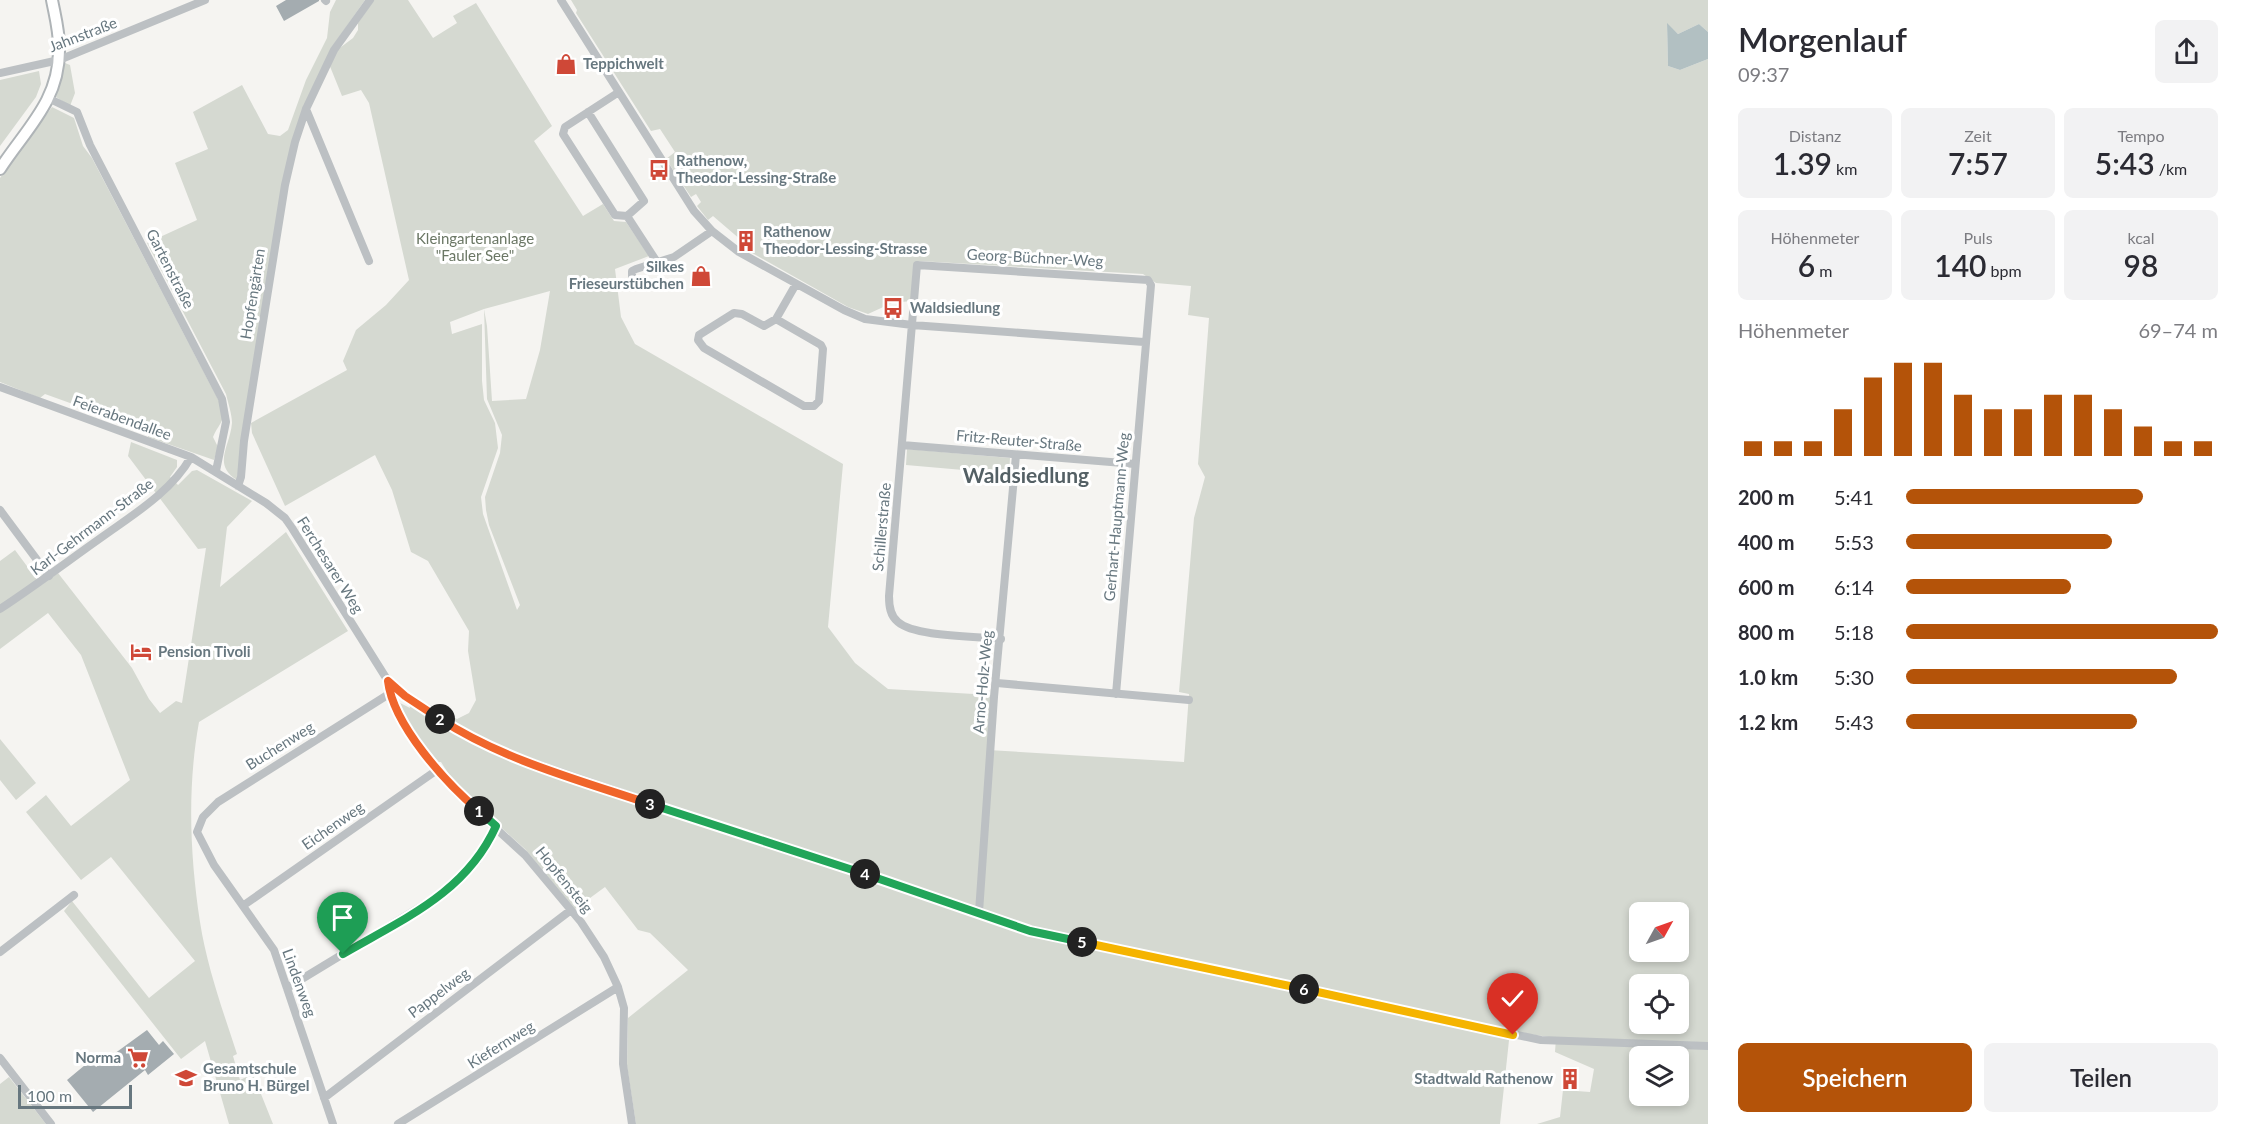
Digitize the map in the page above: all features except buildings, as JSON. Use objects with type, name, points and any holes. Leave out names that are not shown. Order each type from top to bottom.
[{"type":"main road","points":[[0,169],[50,99],[55,87],[60,48],[52,0]]},
{"type":"street","name":"Jahnstraße","points":[[0,73],[59,60],[205,0]]},
{"type":"street","name":"Hopfengärten","points":[[234,483],[241,477],[246,430],[285,185],[306,109],[334,50],[370,0]]},
{"type":"street","points":[[561,0],[694,211],[712,231],[739,252],[865,319],[912,326],[1144,342]]},
{"type":"street","points":[[588,111],[644,201],[627,216],[615,215],[563,134],[564,127],[588,111],[619,92]]},
{"type":"street","name":"Gartenstraße","points":[[50,99],[77,112],[90,145],[222,399],[226,422],[216,471]]},
{"type":"street","points":[[306,109],[355,215],[369,261]]},
{"type":"street","points":[[627,216],[657,262]]},
{"type":"street","points":[[632,279],[632,271],[674,257],[712,231]]},
{"type":"street","name":"Georg-Büchner-Weg","points":[[912,326],[917,265],[1141,278],[1148,280],[1151,285],[1144,342]]},
{"type":"street","points":[[777,319],[821,345],[823,349],[819,401],[814,406],[804,406],[704,348],[698,340],[699,335],[734,313],[742,314],[764,326],[777,319],[796,284]]},
{"type":"street","name":"Schillerstraße","points":[[912,326],[889,596],[890,611],[895,621],[906,628],[920,632],[1001,639]]},
{"type":"street","name":"Gerhart-Hauptmann-Weg","points":[[1116,694],[1144,342]]},
{"type":"street","name":"Feierabendallee","points":[[0,387],[191,458],[234,483]]},
{"type":"street","name":"Fritz-Reuter-Straße","points":[[902,445],[1135,464]]},
{"type":"street","name":"Arno-Holz-Weg","points":[[979,912],[994,697],[1016,455]]},
{"type":"street","name":"Karl-Gehrmann-Straße","points":[[0,609],[49,576],[164,490],[182,472],[191,458]]},
{"type":"street","name":"Ferchesarer Weg","points":[[234,483],[266,502],[285,519],[388,681],[405,696],[459,731],[516,757],[619,794],[979,912],[1030,931],[1058,938],[1541,1041],[1708,1046]]},
{"type":"street","points":[[0,510],[49,576]]},
{"type":"street","name":"Ferchesarer Weg","points":[[388,681],[389,694]]},
{"type":"street","points":[[997,683],[1189,700]]},
{"type":"street","name":"Hopfensteig","points":[[389,694],[396,710],[437,770],[456,792],[496,826],[525,855],[592,937],[618,987],[625,1016],[623,1064],[632,1124]]},
{"type":"street","name":"Buchenweg","points":[[197,832],[203,817],[218,802],[389,694]]},
{"type":"street","name":"Eichenweg","points":[[244,905],[437,770]]},
{"type":"street","points":[[287,988],[450,889],[477,861],[496,826]]},
{"type":"street","name":"Lindenweg","points":[[197,832],[214,865],[274,950],[333,1124]]},
{"type":"street","points":[[0,952],[74,895]]},
{"type":"street","name":"Pappelweg","points":[[324,1098],[571,910]]},
{"type":"street","name":"Kiefernweg","points":[[398,1124],[618,987]]},
{"type":"street","points":[[0,1058],[51,1124]]},
{"type":"green space","points":[[336,0],[365,0],[332,47],[282,184],[237,480],[225,468],[224,461],[232,423],[226,394],[147,243],[197,220],[175,163],[208,149],[193,112],[242,85],[268,134],[280,136],[288,130],[306,80],[327,38],[330,12]]},
{"type":"green space","name":"Kleingartenanlage \"Fauler See\"","points":[[374,0],[408,0],[433,38],[457,23],[453,16],[476,3],[552,126],[534,141],[583,216],[603,204],[614,221],[626,222],[649,256],[615,269],[621,317],[635,344],[843,464],[828,627],[855,663],[888,689],[991,695],[988,750],[1184,762],[1189,694],[1179,692],[1194,518],[1205,477],[1198,464],[1209,318],[1188,315],[1191,286],[1156,283],[1143,274],[919,261],[913,272],[911,301],[892,303],[868,314],[848,307],[738,245],[741,240],[713,216],[708,220],[697,206],[701,202],[696,194],[691,197],[666,159],[675,152],[660,129],[651,131],[576,13],[577,10],[571,0],[1708,0],[1708,32],[1699,24],[1678,34],[1667,24],[1668,66],[1680,70],[1708,59],[1708,1124],[1537,1124],[1560,1117],[1563,1090],[1590,1092],[1594,1069],[1555,1052],[1556,1038],[1510,1031],[1500,1124],[636,1124],[627,1066],[628,1018],[688,970],[650,933],[638,930],[605,887],[575,909],[525,849],[458,789],[441,762],[435,762],[394,700],[410,708],[408,694],[457,719],[469,713],[476,700],[468,651],[469,631],[428,561],[411,552],[392,490],[375,455],[285,506],[252,433],[251,423],[347,370],[343,361],[356,330],[386,305],[409,280],[369,103],[361,90],[342,96],[329,64],[337,50],[353,38],[358,30],[358,23]],"holes":[[[550,291],[540,350],[526,399],[492,401],[484,309]],[[484,309],[487,399],[502,435],[500,453],[485,497],[486,510],[489,525],[520,605],[517,610],[483,514],[481,497],[498,448],[495,423],[484,400],[482,324],[452,334],[450,322]]]},
{"type":"green space","points":[[65,63],[70,65],[75,93],[70,106],[56,97]]},
{"type":"green space","points":[[39,71],[41,84],[36,97],[0,146],[0,80]]},
{"type":"green space","points":[[52,107],[74,118],[83,146],[92,158],[221,405],[222,419],[213,437],[218,447],[214,460],[148,437],[148,434],[131,425],[45,394],[40,398],[0,382],[0,178]]},
{"type":"green space","points":[[131,442],[177,460],[177,467],[170,477],[178,485],[192,471],[197,470],[252,501],[227,527],[220,587],[286,532],[348,631],[199,722],[195,747],[191,797],[192,847],[203,939],[237,1054],[233,1056],[240,1080],[253,1074],[273,1124],[229,1124],[205,1041],[181,1059],[64,911],[72,901],[149,998],[195,961],[111,857],[81,880],[26,812],[46,795],[71,826],[130,780],[81,655],[48,613],[0,649],[0,561],[15,550],[41,585],[58,573],[132,668],[149,699],[160,713],[176,701],[182,703],[206,548],[198,549],[128,456]]},
{"type":"green space","points":[[907,449],[1010,458],[1009,474],[906,465]]},
{"type":"green space","points":[[0,739],[36,783],[16,800],[0,780]]},
{"type":"green space","points":[[9,1077],[46,1124],[0,1124],[0,1084]]},
{"type":"shaded area","points":[[1667,23],[1678,34],[1699,24],[1708,32],[1708,59],[1680,70],[1668,66]]},
{"type":"place","name":"Teppichwelt","points":[[566,64]]},
{"type":"place","name":"Rathenow, Theodor-Lessing-Straße","points":[[659,170]]},
{"type":"place","name":"Rathenow Theodor-Lessing-Strasse","points":[[746,241]]},
{"type":"place","name":"Silkes Frieseurstübchen","points":[[701,276]]},
{"type":"place","name":"Waldsiedlung","points":[[893,308]]},
{"type":"place","name":"Pension Tivoli","points":[[141,652]]},
{"type":"place","name":"Norma","points":[[138,1058]]},
{"type":"place","name":"Gesamtschule Bruno H. Bürgel","points":[[186,1078]]},
{"type":"place","name":"Stadtwald Rathenow","points":[[1570,1079]]},
{"type":"district","name":"Waldsiedlung","points":[[1026,476]]},
{"type":"route","points":[[343,954],[450,889],[477,861],[490,841],[496,826],[456,792],[437,770],[396,710],[389,694],[388,681],[405,696],[459,731],[516,757],[1030,931],[1513,1035]]}]
